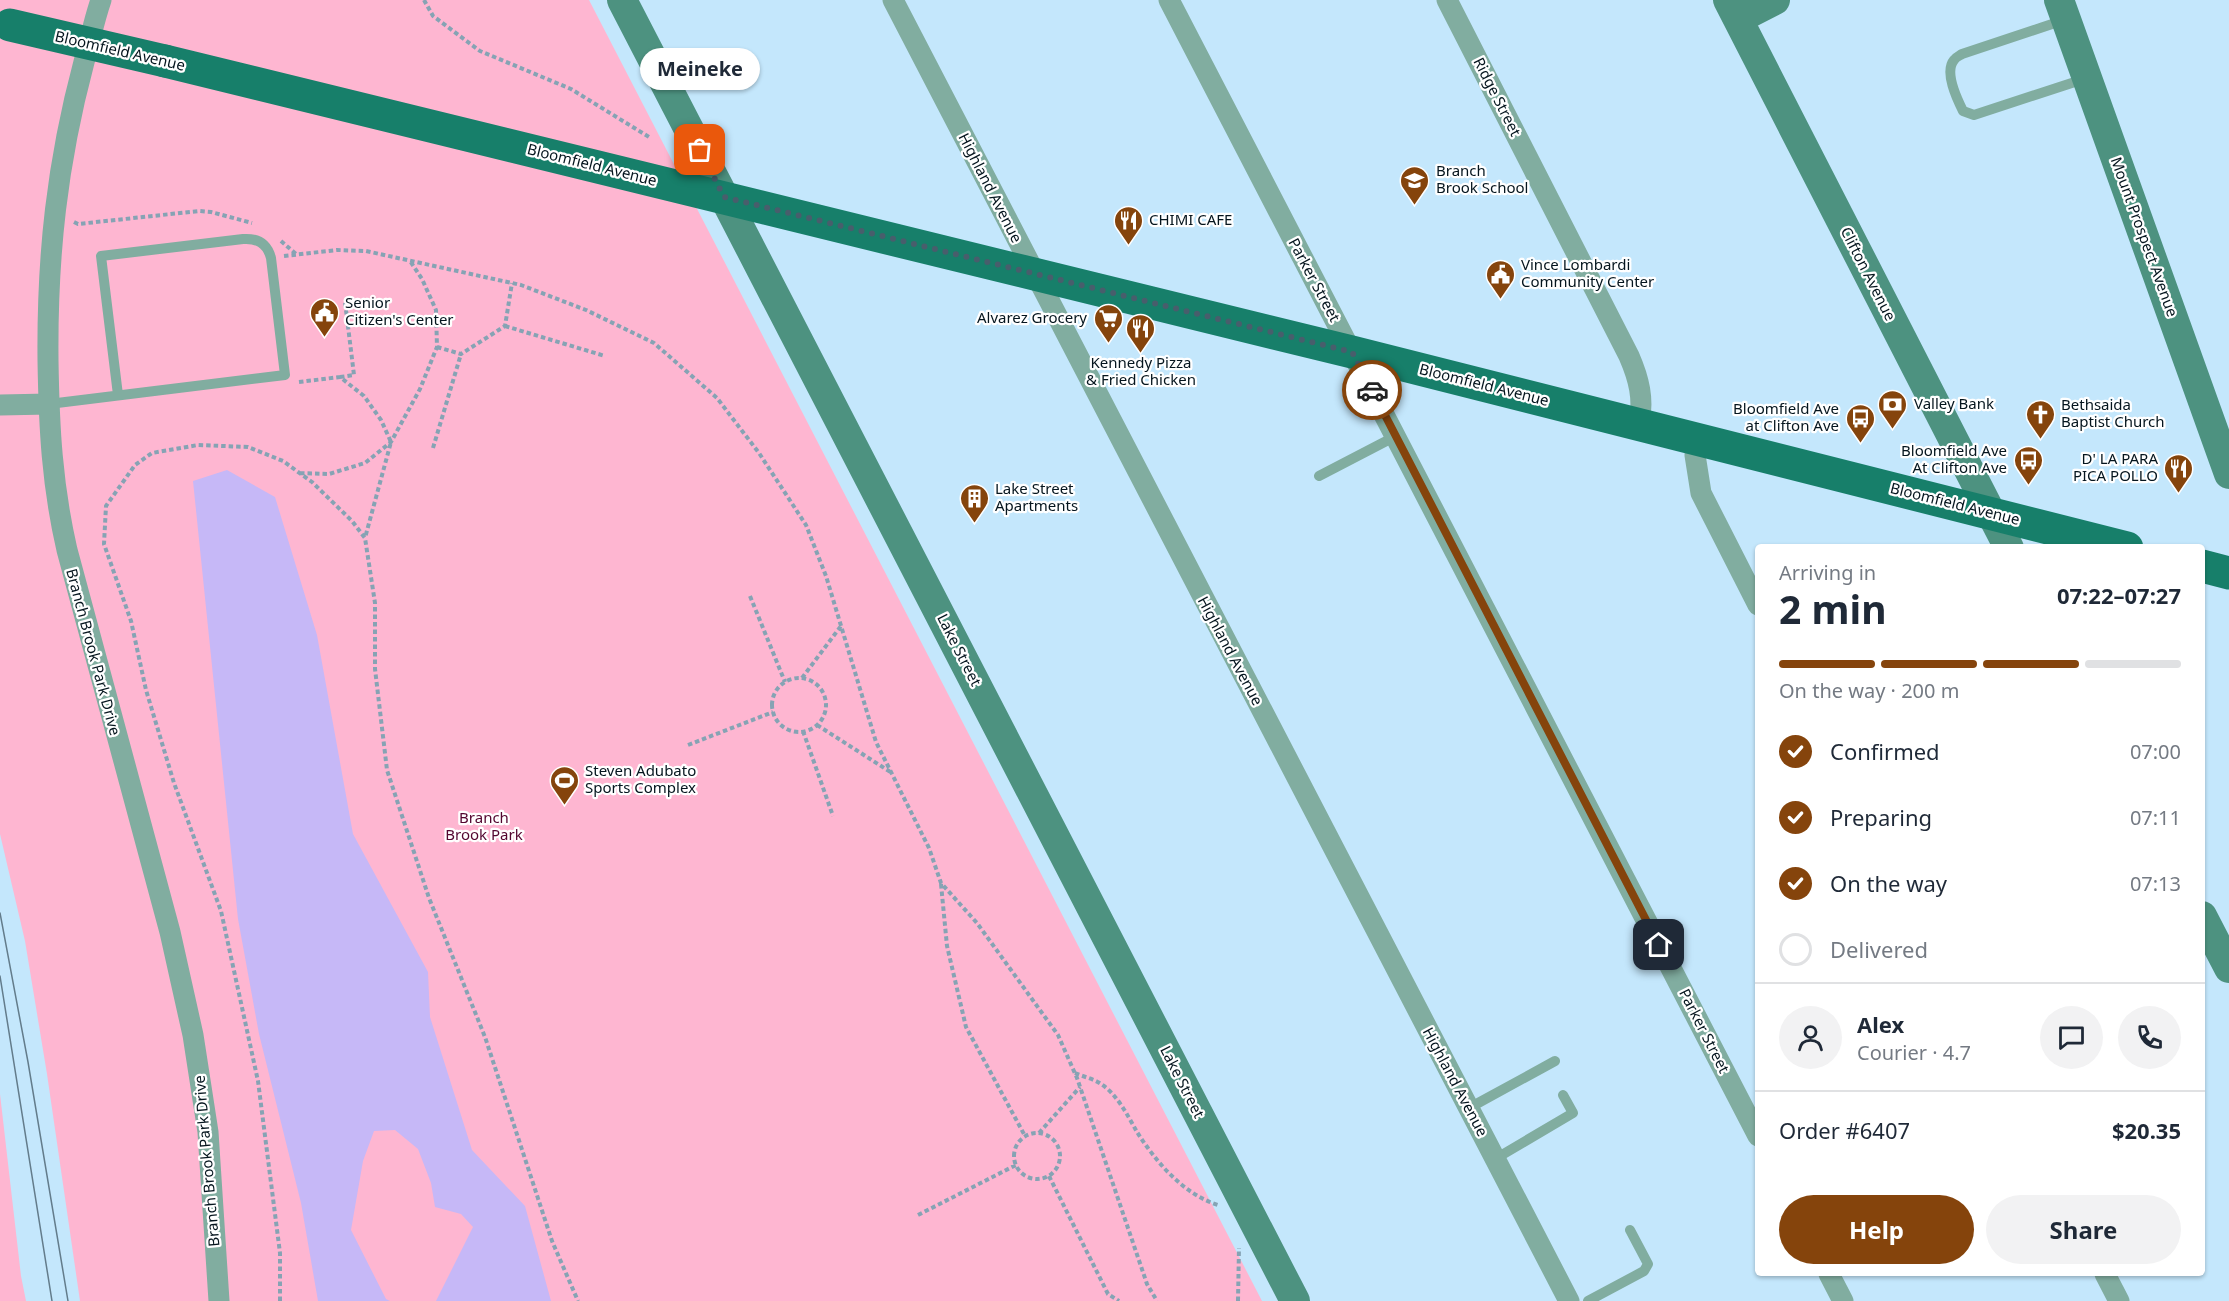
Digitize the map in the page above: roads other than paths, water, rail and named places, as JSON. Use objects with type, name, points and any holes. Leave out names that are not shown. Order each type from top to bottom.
[{"type":"main road","name":"Bloomfield Avenue","points":[[5,24],[724,197],[1352,352],[2111,544]]},
{"type":"main road","points":[[2205,567],[2229,573]]},
{"type":"street","name":"Branch Brook Park Drive","points":[[101,0],[71,114],[54,212],[48,309],[52,470],[67,550],[170,932],[193,1035],[208,1132],[219,1301]]},
{"type":"street","name":"Lake Street","points":[[622,0],[1295,1301]]},
{"type":"street","name":"Highland Avenue","points":[[893,0],[1468,1108],[1572,1300]]},
{"type":"street","name":"Parker Street","points":[[1169,0],[1755,1130]]},
{"type":"street","name":"Ridge Street","points":[[1447,0],[1629,356],[1642,398],[1639,423]]},
{"type":"street","points":[[1733,10],[1775,0]]},
{"type":"street","name":"Clifton Avenue","points":[[1733,10],[2007,544]]},
{"type":"street","name":"Mount Prospect Avenue","points":[[2063,10],[2229,474]]},
{"type":"street","points":[[0,405],[49,404]]},
{"type":"street","points":[[1699,439],[1695,455],[1701,493],[1755,599]]},
{"type":"street","points":[[2205,922],[2229,968]]},
{"type":"street","points":[[1830,1276],[1844,1301]]},
{"type":"street","points":[[2106,1276],[2119,1301]]},
{"type":"lane","points":[[2063,10],[1953,60],[1950,72],[1958,101],[1964,111],[1974,115],[2087,78]]},
{"type":"lane","points":[[49,404],[285,375],[271,258],[261,242],[250,238],[101,256],[118,395]]},
{"type":"lane","points":[[1319,476],[1396,436]]},
{"type":"lane","points":[[1468,1108],[1555,1061]]},
{"type":"lane","points":[[1495,1159],[1573,1113],[1563,1095]]},
{"type":"lane","points":[[1572,1300],[1644,1271],[1648,1264],[1630,1230]]},
{"type":"tram line","points":[[0,913],[28,1062],[68,1301]]},
{"type":"tram line","points":[[0,976],[52,1301]]},
{"type":"place","name":"Meineke","points":[[700,150]]},
{"type":"place","name":"Branch Brook School","points":[[1415,206]]},
{"type":"place","name":"CHIMI CAFE","points":[[1128,246]]},
{"type":"place","name":"Vince Lombardi Community Center","points":[[1500,300]]},
{"type":"place","name":"Senior Citizen's Center","points":[[324,338]]},
{"type":"place","name":"Alvarez Grocery","points":[[1108,344]]},
{"type":"place","name":"Kennedy Pizza & Fried Chicken","points":[[1141,354]]},
{"type":"place","name":"Valley Bank","points":[[1893,430]]},
{"type":"place","name":"Bethsaida Baptist Church","points":[[2040,440]]},
{"type":"place","name":"Bloomfield Ave at Clifton Ave","points":[[1860,444]]},
{"type":"place","name":"Bloomfield Ave At Clifton Ave","points":[[2028,486]]},
{"type":"place","name":"D' LA PARA PICA POLLO","points":[[2179,494]]},
{"type":"place","name":"Lake Street Apartments","points":[[974,524]]},
{"type":"place","name":"Steven Adubato Sports Complex","points":[[564,806]]},
{"type":"park label","name":"Branch Brook Park","points":[[484,826]]}]
